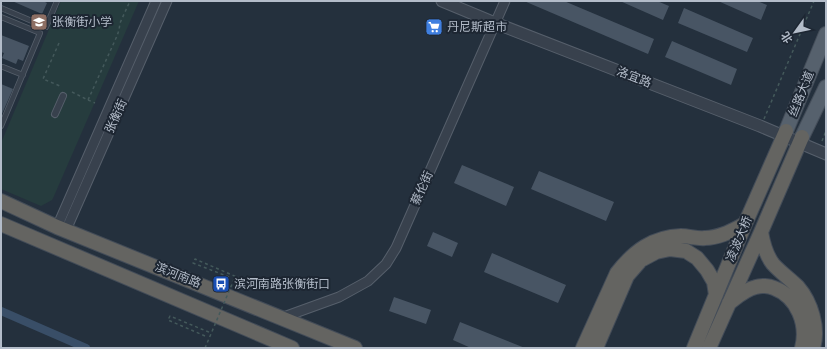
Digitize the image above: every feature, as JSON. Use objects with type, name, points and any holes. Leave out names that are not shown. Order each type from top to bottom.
[{"type":"highway","name":"凌波大桥","points":[[694,348],[785,134]]},
{"type":"highway","name":"凌波大桥","points":[[709,348],[800,140]]},
{"type":"highway","name":"滨河南路","points":[[1,202],[355,348]]},
{"type":"highway","name":"滨河南路","points":[[1,224],[292,348]]},
{"type":"highway","points":[[583,348],[617,273],[633,255],[642,248],[661,239],[680,236],[710,238],[727,233],[746,224]]},
{"type":"highway","points":[[761,232],[763,245],[773,263],[798,288],[806,300],[814,324],[815,333],[813,348]]},
{"type":"highway","points":[[596,348],[627,276],[641,260],[656,252],[670,249],[686,251],[698,258],[714,282],[716,295]]},
{"type":"highway","points":[[729,303],[744,292],[758,286],[771,287],[786,294],[793,301],[803,323],[804,334],[802,348]]},
{"type":"highway","points":[[252,331],[245,323],[244,317],[251,310],[260,309]]},
{"type":"main road","name":"丝路大道","points":[[785,134],[826,34]]},
{"type":"main road","name":"丝路大道","points":[[800,140],[826,87]]},
{"type":"street","name":"张衡街","points":[[61,228],[156,1]]},
{"type":"street","name":"张衡街","points":[[61,228],[167,1]]},
{"type":"street","name":"洛宜路","points":[[442,1],[763,121],[785,134]]},
{"type":"street","name":"洛宜路","points":[[456,1],[496,21],[760,126],[826,148]]},
{"type":"street","name":"蔡伦街","points":[[281,318],[339,297],[368,281],[386,264],[396,248],[505,1]]},
{"type":"street","points":[[56,114],[63,96]]},
{"type":"street","name":"洛宜路","points":[[800,140],[826,154]]},
{"type":"lane","points":[[1,8],[46,27],[57,1]]},
{"type":"lane","points":[[1,17],[40,33],[1,126]]},
{"type":"lane","points":[[1,67],[23,75]]},
{"type":"path","points":[[88,100],[117,36],[120,23],[130,1]]},
{"type":"path","points":[[763,121],[814,1]]},
{"type":"path","points":[[59,43],[43,79],[60,86]]},
{"type":"path","points":[[72,92],[95,103]]},
{"type":"path","points":[[229,278],[193,262],[194,259],[267,290]]},
{"type":"path","points":[[205,348],[235,277]]},
{"type":"path","points":[[205,336],[168,320],[170,316],[211,333]]},
{"type":"green space","points":[[61,1],[139,1],[54,196],[52,200],[41,206],[1,189],[1,143]]},
{"type":"building","points":[[12,1],[43,1],[47,3],[42,14]]},
{"type":"building","points":[[524,1],[564,1],[654,39],[648,54]]},
{"type":"building","points":[[620,1],[657,1],[669,6],[663,20]]},
{"type":"building","points":[[718,1],[757,1],[767,5],[761,20]]},
{"type":"building","points":[[684,8],[753,38],[747,52],[678,23]]},
{"type":"building","points":[[1,35],[29,46],[23,61],[18,59],[16,64],[2,58],[4,53],[1,52]]},
{"type":"building","points":[[672,41],[737,69],[731,85],[665,57]]},
{"type":"building","points":[[1,84],[13,89],[1,116]]},
{"type":"building","points":[[462,165],[514,187],[506,206],[454,183]]},
{"type":"building","points":[[539,171],[614,202],[606,221],[531,189]]},
{"type":"building","points":[[433,232],[458,243],[452,257],[427,246]]},
{"type":"building","points":[[492,253],[566,285],[558,303],[484,272]]},
{"type":"building","points":[[394,297],[431,310],[426,324],[389,311]]},
{"type":"building","points":[[460,322],[525,348],[471,348],[453,340]]},
{"type":"waterway","points":[[1,311],[86,348]]},
{"type":"place","name":"张衡街小学","points":[[39,22]]},
{"type":"place","name":"丹尼斯超市","points":[[434,27]]},
{"type":"place","name":"滨河南路张衡街口","points":[[221,284]]}]
